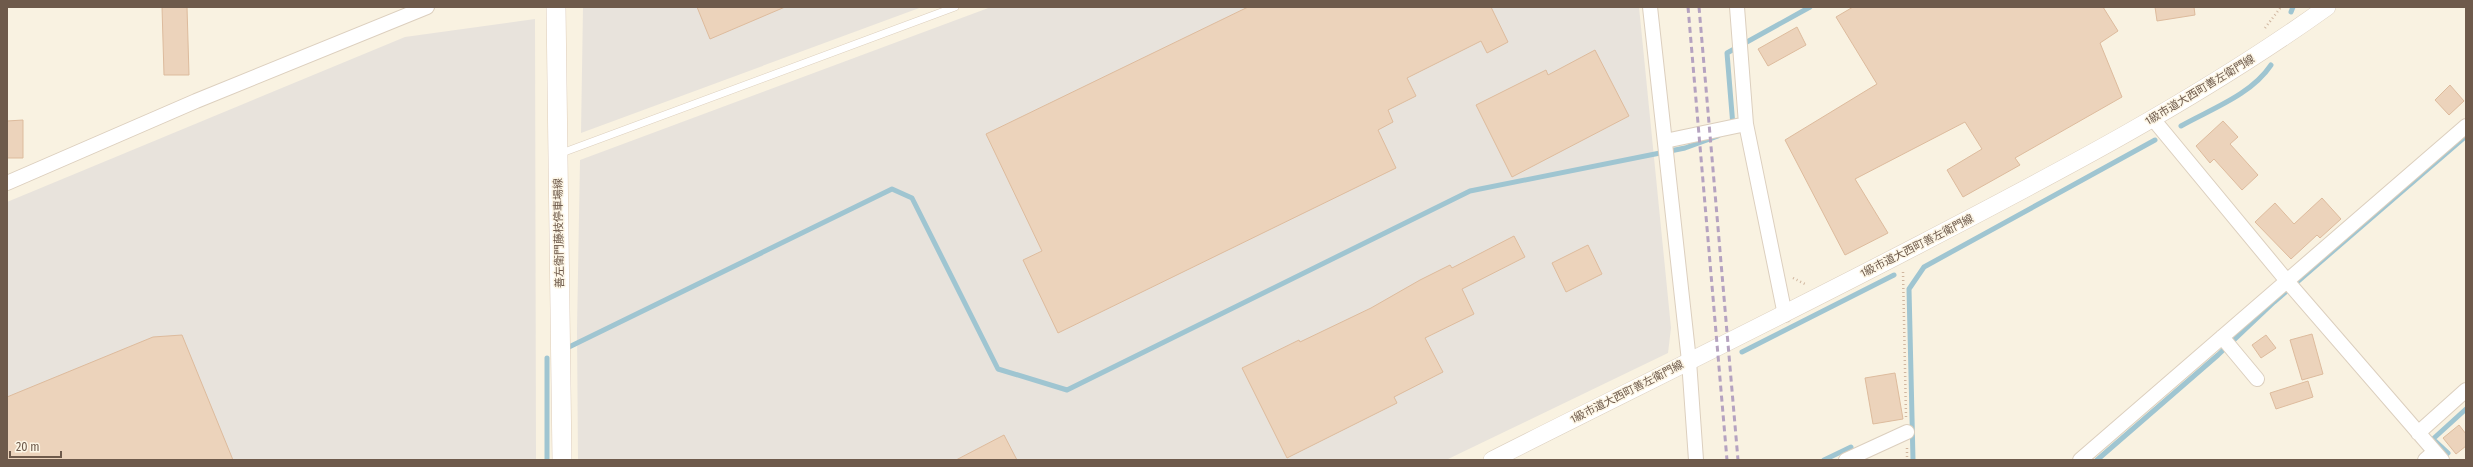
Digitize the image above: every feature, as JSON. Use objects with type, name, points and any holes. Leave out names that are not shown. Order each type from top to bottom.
[{"type":"main road","name":"善左衛門藤枝停車場線","points":[[556,7],[562,460]]},
{"type":"street","points":[[7,183],[196,101],[427,7]]},
{"type":"street","points":[[1650,7],[1689,361],[1696,460]]},
{"type":"street","points":[[1737,7],[1746,124],[1785,315]]},
{"type":"street","name":"1級市道大西町善左衛門線","points":[[1492,460],[1689,361],[1785,315],[1991,208],[2153,119],[2228,74],[2326,7]]},
{"type":"street","points":[[2153,119],[2287,281],[2418,433],[2434,457]]},
{"type":"street","points":[[1664,141],[1746,124]]},
{"type":"street","points":[[2080,460],[2466,126]]},
{"type":"street","points":[[2222,337],[2257,379]]},
{"type":"street","points":[[2418,433],[2466,390]]},
{"type":"street","points":[[1846,460],[1907,432]]},
{"type":"lane","points":[[558,154],[955,7]]},
{"type":"path","points":[[2262,31],[2281,7]]},
{"type":"path","points":[[1902,253],[1907,460]]},
{"type":"path","points":[[1790,272],[1793,279],[1808,285]]},
{"type":"shaded area","points":[[583,7],[922,7],[581,133]]},
{"type":"shaded area","points":[[991,7],[1639,7],[1671,328],[1668,353],[1446,460],[578,460],[577,330],[580,160]]},
{"type":"shaded area","points":[[535,19],[536,460],[7,460],[7,202],[405,37]]},
{"type":"building","points":[[162,7],[187,7],[189,75],[164,75]]},
{"type":"building","points":[[697,7],[785,7],[710,39]]},
{"type":"building","points":[[1248,7],[1491,7],[1508,42],[1487,53],[1481,41],[1407,78],[1416,96],[1388,110],[1393,122],[1378,130],[1396,168],[1058,333],[1023,260],[1042,251],[986,134]]},
{"type":"building","points":[[1853,7],[2103,7],[2118,31],[2100,43],[2122,97],[2015,158],[2020,165],[1963,197],[1947,170],[1982,149],[1965,122],[1855,179],[1888,233],[1845,255],[1785,140],[1877,84],[1836,17]]},
{"type":"building","points":[[2155,7],[2194,7],[2195,15],[2157,21]]},
{"type":"building","points":[[1797,27],[1806,45],[1768,66],[1758,49]]},
{"type":"building","points":[[1595,50],[1629,116],[1512,177],[1476,105],[1546,70],[1548,75]]},
{"type":"building","points":[[2450,85],[2464,101],[2449,115],[2435,100]]},
{"type":"building","points":[[23,120],[23,158],[7,158],[7,121]]},
{"type":"building","points":[[2223,121],[2238,137],[2230,144],[2258,175],[2242,190],[2214,159],[2210,163],[2196,146]]},
{"type":"building","points":[[2322,198],[2341,219],[2320,238],[2317,235],[2291,259],[2255,222],[2275,203],[2294,224]]},
{"type":"building","points":[[1514,236],[1525,257],[1462,289],[1474,314],[1425,338],[1443,372],[1394,397],[1397,403],[1287,458],[1242,368],[1299,340],[1300,342],[1371,308],[1420,280],[1450,265],[1452,268]]},
{"type":"building","points":[[1588,245],[1602,274],[1566,292],[1552,263]]},
{"type":"building","points":[[2312,334],[2323,374],[2302,380],[2290,340]]},
{"type":"building","points":[[182,335],[233,460],[7,460],[7,397],[153,337]]},
{"type":"building","points":[[2266,335],[2276,348],[2261,358],[2252,345]]},
{"type":"building","points":[[1895,373],[1903,419],[1873,424],[1865,378]]},
{"type":"building","points":[[2308,381],[2313,397],[2276,409],[2270,393]]},
{"type":"building","points":[[2459,425],[2466,434],[2466,446],[2456,454],[2443,438]]},
{"type":"building","points":[[1004,435],[1017,460],[956,460]]},
{"type":"waterway","points":[[1733,126],[1727,53],[1810,7]]},
{"type":"waterway","points":[[2291,12],[2293,7]]},
{"type":"waterway","points":[[2181,126],[2242,93],[2263,76],[2271,65]]},
{"type":"waterway","points":[[569,347],[892,189],[912,198],[998,369],[1067,390],[1470,191],[1685,148],[1718,136]]},
{"type":"waterway","points":[[2097,460],[2218,355],[2274,302],[2466,136]]},
{"type":"waterway","points":[[1913,460],[1909,289],[1924,267],[2155,140]]},
{"type":"waterway","points":[[1742,352],[1894,275]]},
{"type":"waterway","points":[[547,358],[547,460]]},
{"type":"waterway","points":[[2442,459],[2448,453],[2433,439],[2466,409]]},
{"type":"waterway","points":[[1824,460],[1851,447]]},
{"type":"railway","points":[[1688,7],[1727,460]]},
{"type":"railway","points":[[1699,7],[1738,460]]}]
